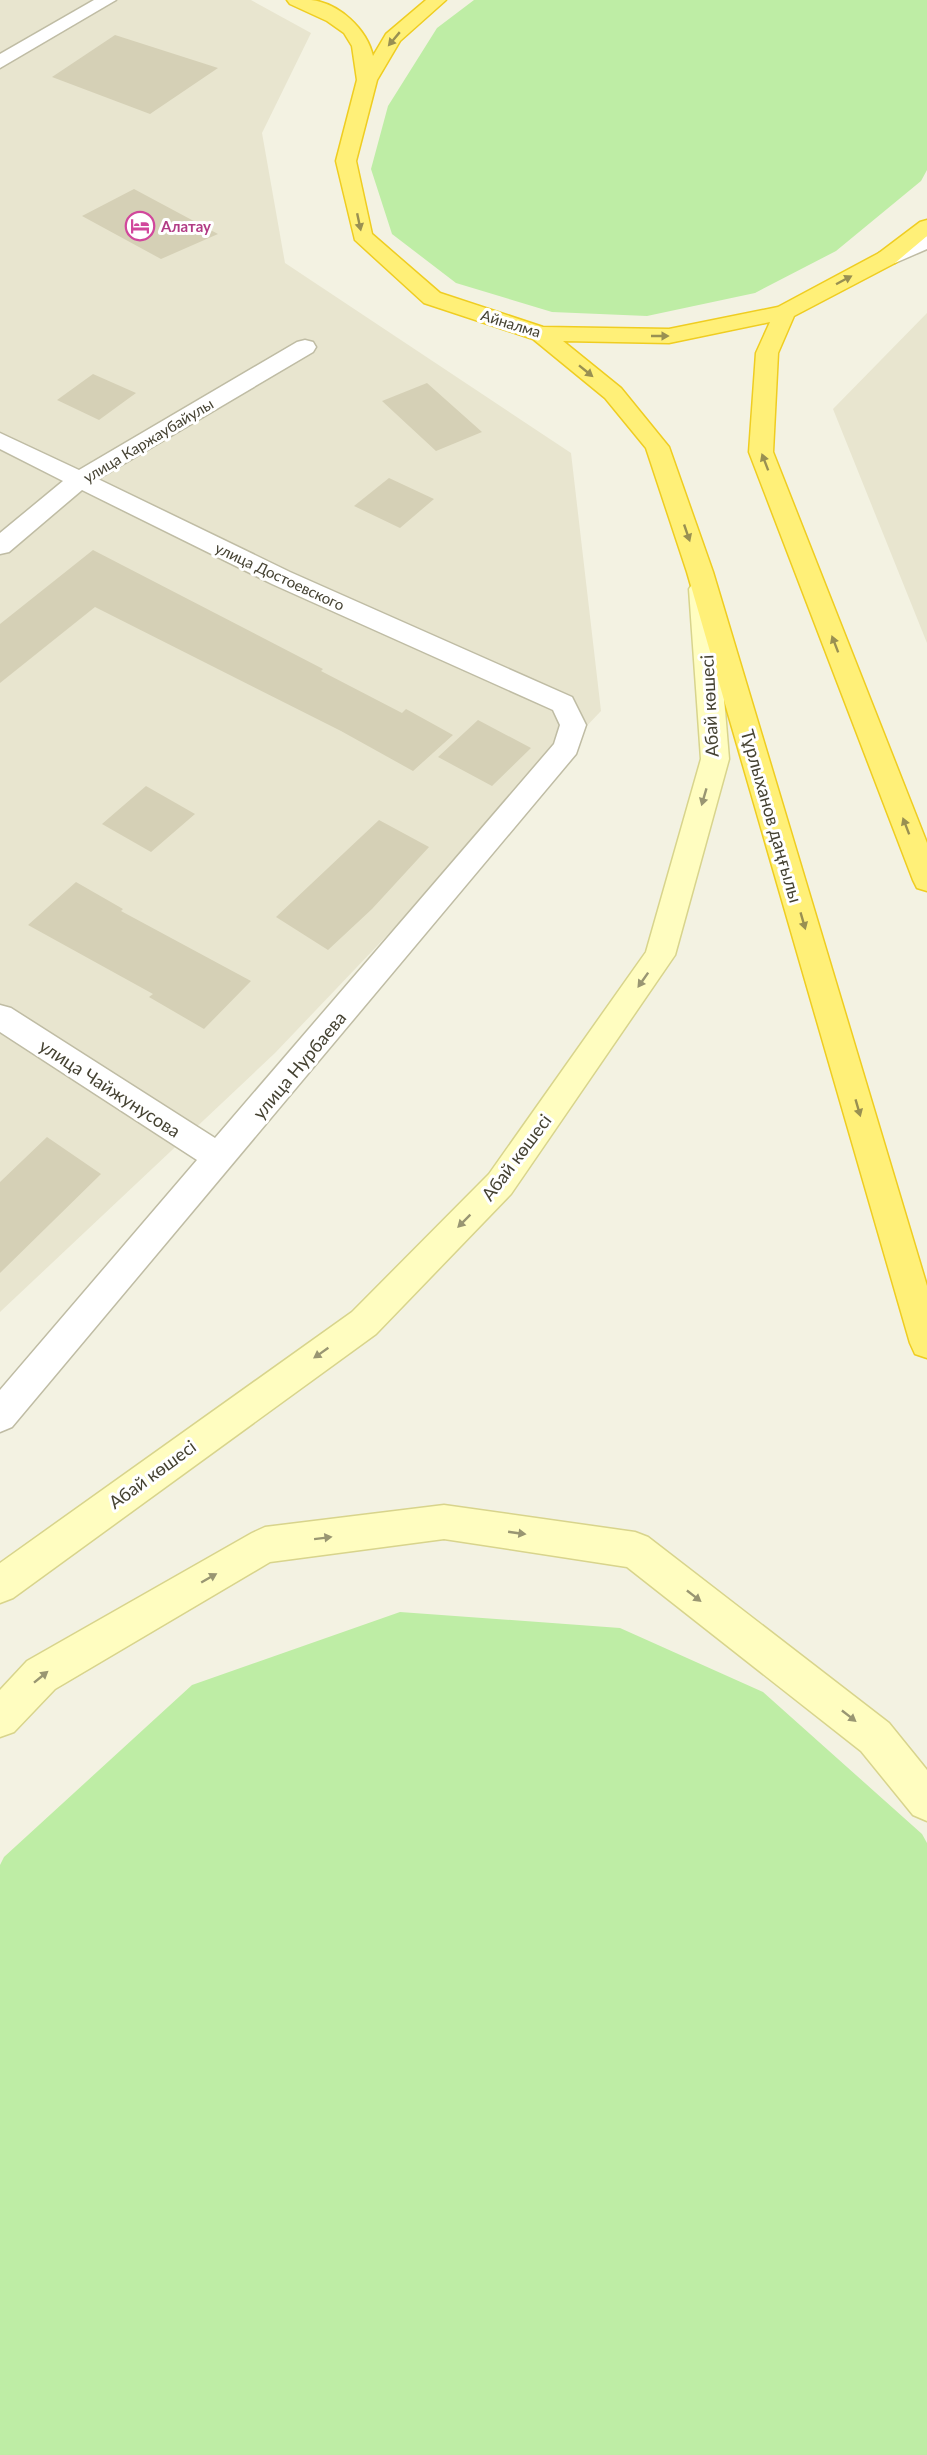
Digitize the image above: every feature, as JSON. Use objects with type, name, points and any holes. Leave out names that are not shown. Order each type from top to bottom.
[{"type":"highway","points":[[296,0],[316,7],[346,25],[360,44],[367,80]]},
{"type":"highway","name":"Айналма","points":[[437,0],[393,38],[367,80],[346,161],[362,236],[432,298],[541,334],[669,336],[785,312],[887,258],[927,226]]},
{"type":"highway","points":[[785,312],[767,353],[761,453],[927,880]]},
{"type":"highway","name":"Тұрлыханов даңғылы","points":[[541,334],[613,393],[657,447],[700,572],[927,1343]]},
{"type":"main road","name":"Абай көшесі","points":[[0,1585],[363,1323],[500,1184],[660,955],[715,759],[700,572]]},
{"type":"main road","points":[[0,1718],[41,1675],[265,1545],[444,1522],[635,1550],[875,1737],[927,1802]]},
{"type":"street","points":[[0,62],[107,0]]},
{"type":"street","points":[[887,258],[927,242]]},
{"type":"street","name":"улица Каржаубайулы","points":[[0,546],[79,480],[305,347]]},
{"type":"street","name":"улица Достоевского","points":[[0,440],[281,578],[563,704]]},
{"type":"street","name":"улица Нурбаева","points":[[0,1416],[566,747],[573,725],[563,704]]},
{"type":"street","name":"улица Чайжунусова","points":[[0,1017],[220,1158]]},
{"type":"shaded area","points":[[0,0],[251,0],[311,33],[262,133],[285,263],[571,453],[601,711],[275,1053],[0,1312]]},
{"type":"shaded area","points":[[927,313],[927,643],[833,409]]},
{"type":"green space","points":[[474,0],[927,0],[927,170],[921,181],[836,251],[755,293],[647,316],[552,312],[456,283],[392,234],[371,169],[388,106],[437,28]]},
{"type":"green space","points":[[400,1612],[620,1628],[763,1692],[922,1834],[927,1843],[927,2455],[0,2455],[0,1865],[4,1857],[192,1685]]},
{"type":"building","points":[[115,35],[218,68],[150,114],[52,77]]},
{"type":"building","points":[[134,189],[218,234],[161,259],[82,216]]},
{"type":"building","points":[[93,374],[136,393],[99,420],[57,400]]},
{"type":"building","points":[[427,383],[482,432],[436,451],[382,401]]},
{"type":"building","points":[[389,478],[434,499],[400,528],[354,506]]},
{"type":"building","points":[[93,550],[323,669],[321,671],[402,713],[406,709],[453,735],[413,771],[341,731],[95,607],[0,683],[0,624]]},
{"type":"building","points":[[478,720],[531,748],[492,786],[438,757]]},
{"type":"building","points":[[146,786],[195,814],[151,852],[102,824]]},
{"type":"building","points":[[379,820],[429,847],[372,909],[328,950],[276,917]]},
{"type":"building","points":[[76,882],[123,909],[121,911],[251,981],[204,1029],[149,997],[153,994],[28,925]]},
{"type":"building","points":[[47,1137],[101,1174],[0,1273],[0,1182]]},
{"type":"place","name":"Алатау","points":[[140,226]]}]
